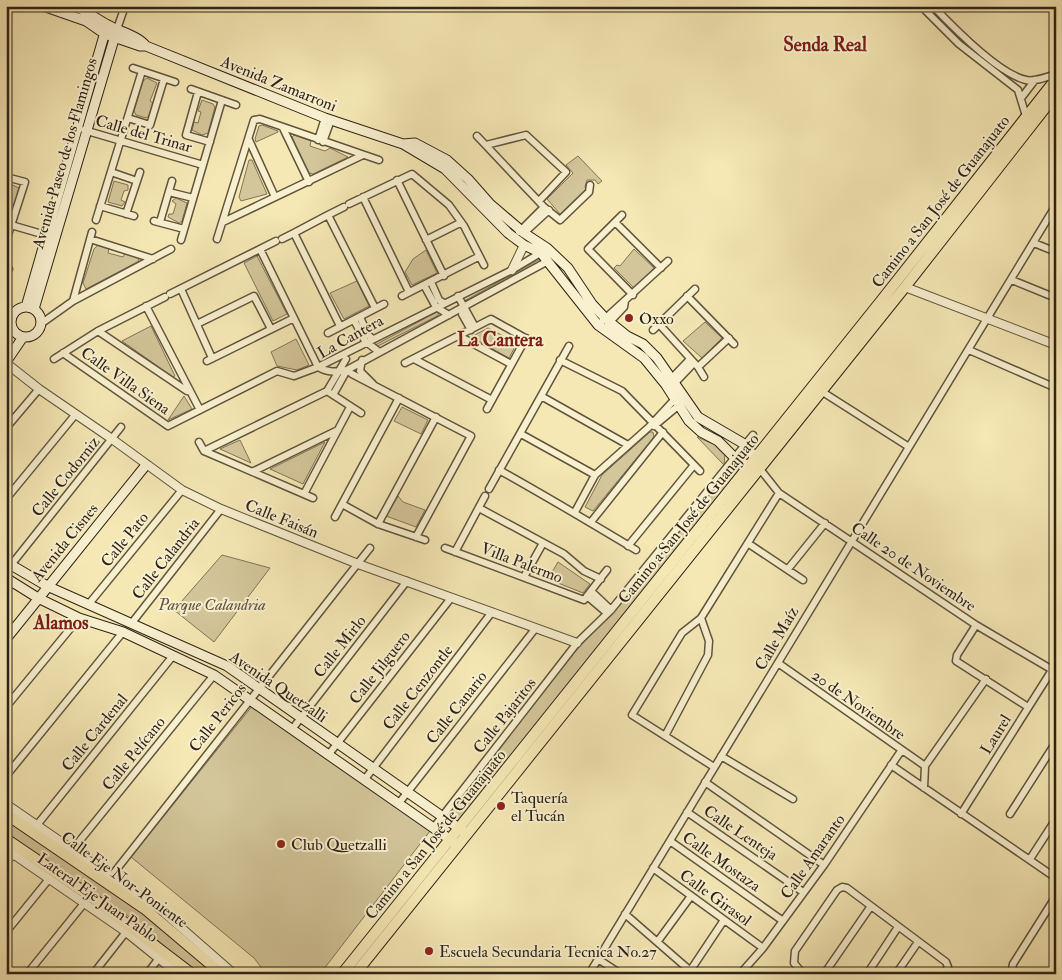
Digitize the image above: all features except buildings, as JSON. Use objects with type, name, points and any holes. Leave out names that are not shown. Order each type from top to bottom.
[{"type":"main road","name":"Avenida Zamarroni","points":[[42,6],[86,21],[116,33],[140,46],[146,46],[328,119],[402,144],[445,169],[464,186],[480,206],[520,237]]},
{"type":"main road","name":"Avenida Zamarroni","points":[[74,6],[90,12],[106,29]]},
{"type":"main road","name":"Avenida Paseo de los Flamingos","points":[[51,237],[77,128],[106,29]]},
{"type":"main road","name":"Avenida Paseo de los Flamingos","points":[[30,308],[116,33]]},
{"type":"main road","name":"Camino a San José de Guanajuato","points":[[757,470],[755,458],[1056,79]]},
{"type":"main road","name":"Camino a San José de Guanajuato","points":[[342,974],[454,842],[822,391],[1056,94]]},
{"type":"main road","points":[[520,237],[544,250],[568,268],[605,324]]},
{"type":"main road","points":[[544,250],[548,261],[605,324],[670,384],[698,417],[746,445],[755,458]]},
{"type":"main road","points":[[21,308],[30,308],[38,312],[42,323],[38,332],[28,338],[23,337],[12,329],[10,312],[21,308]]},
{"type":"main road","points":[[6,362],[23,337]]},
{"type":"main road","points":[[670,384],[676,403],[701,432],[726,447],[735,458],[757,470]]},
{"type":"main road","name":"Avenida Cisnes","points":[[6,639],[146,465]]},
{"type":"main road","name":"Avenida Quetzalli","points":[[9,563],[47,586],[227,666],[463,831]]},
{"type":"main road","name":"Avenida Quetzalli","points":[[6,578],[38,598],[80,618],[123,632],[172,657],[214,675],[293,728],[454,842]]},
{"type":"main road","name":"Calle Eje Nor-Poniente","points":[[6,814],[108,879],[222,974]]},
{"type":"main road","points":[[6,840],[192,974]]},
{"type":"main road","name":"Camino a San José de Guanajuato","points":[[355,974],[454,842]]},
{"type":"street","name":"Avenida Paseo de los Flamingos","points":[[116,33],[125,6]]},
{"type":"street","points":[[921,6],[959,44],[1018,90],[1022,97],[1026,116]]},
{"type":"street","points":[[933,6],[958,31],[996,62],[1020,78],[1035,80],[1056,74]]},
{"type":"street","points":[[133,68],[175,82]]},
{"type":"street","points":[[96,220],[142,71]]},
{"type":"street","points":[[128,118],[150,125],[164,79]]},
{"type":"street","points":[[1022,97],[1035,80]]},
{"type":"street","points":[[210,142],[186,135],[195,91],[236,105]]},
{"type":"street","points":[[181,240],[222,100]]},
{"type":"street","points":[[217,239],[250,140],[254,120],[260,119],[379,160]]},
{"type":"street","points":[[321,141],[328,119]]},
{"type":"street","name":"Calle del Trinar","points":[[77,128],[203,165]]},
{"type":"street","points":[[283,128],[308,182]]},
{"type":"street","points":[[486,145],[526,135],[566,172],[539,201]]},
{"type":"street","points":[[477,136],[539,201],[560,220],[589,192],[590,185]]},
{"type":"street","points":[[250,140],[275,197]]},
{"type":"street","points":[[223,222],[363,155]]},
{"type":"street","points":[[111,172],[137,181]]},
{"type":"street","points":[[126,214],[140,172]]},
{"type":"street","points":[[444,276],[397,180],[412,174],[449,205],[460,223],[464,226],[478,257],[484,265]]},
{"type":"street","points":[[6,177],[24,182],[6,241]]},
{"type":"street","name":"Calle Villa Siena","points":[[54,359],[98,331],[397,180]]},
{"type":"street","points":[[172,181],[157,221],[184,229]]},
{"type":"street","points":[[169,192],[193,198]]},
{"type":"street","points":[[363,197],[409,292]]},
{"type":"street","points":[[100,206],[134,216]]},
{"type":"street","name":"Calle Maíz","points":[[589,974],[851,540],[1012,280],[1055,206]]},
{"type":"street","points":[[512,270],[520,237],[547,209]]},
{"type":"street","points":[[328,215],[375,308]]},
{"type":"street","points":[[622,215],[588,249],[634,294]]},
{"type":"street","points":[[615,222],[661,268]]},
{"type":"street","points":[[426,240],[460,223]]},
{"type":"street","points":[[12,226],[51,237]]},
{"type":"street","points":[[294,233],[340,326]]},
{"type":"street","points":[[73,301],[91,236],[153,259]]},
{"type":"street","points":[[1034,243],[1056,252]]},
{"type":"street","points":[[42,323],[73,301],[171,249]]},
{"type":"street","points":[[260,249],[318,367]]},
{"type":"street","name":"La Cantera","points":[[318,367],[347,356],[370,341],[512,270],[544,250]]},
{"type":"street","points":[[402,296],[478,257]]},
{"type":"street","name":"La Cantera","points":[[318,367],[325,371],[339,372],[347,370],[378,351],[463,308],[548,261]]},
{"type":"street","points":[[605,324],[620,312],[625,302],[668,261]]},
{"type":"street","points":[[1012,280],[1056,298]]},
{"type":"street","points":[[427,283],[439,300],[444,303]]},
{"type":"street","points":[[427,283],[436,307],[449,315]]},
{"type":"street","points":[[905,287],[1056,344]]},
{"type":"street","points":[[181,289],[197,324],[209,360],[294,318]]},
{"type":"street","points":[[653,330],[695,289]]},
{"type":"street","points":[[197,324],[254,296],[271,329]]},
{"type":"street","points":[[458,296],[473,328]]},
{"type":"street","points":[[687,296],[734,344]]},
{"type":"street","points":[[328,332],[384,304]]},
{"type":"street","name":"Calle Villa Siena","points":[[146,306],[188,391],[200,410]]},
{"type":"street","points":[[357,318],[378,351]]},
{"type":"street","points":[[405,363],[491,319],[534,343]]},
{"type":"street","points":[[660,324],[704,377]]},
{"type":"street","name":"Calle Villa Siena","points":[[98,331],[188,391]]},
{"type":"street","points":[[459,336],[511,364]]},
{"type":"street","points":[[487,409],[526,338]]},
{"type":"street","points":[[670,384],[694,363],[729,338]]},
{"type":"street","points":[[455,552],[569,346]]},
{"type":"street","points":[[969,350],[1056,388]]},
{"type":"street","name":"Calle Villa Siena","points":[[63,353],[168,426],[277,370],[294,376],[318,367]]},
{"type":"street","points":[[204,451],[330,393],[347,370],[347,356]]},
{"type":"street","points":[[330,393],[347,356]]},
{"type":"street","points":[[414,359],[492,400]]},
{"type":"street","points":[[362,360],[360,371],[373,384]]},
{"type":"street","points":[[560,360],[622,391],[653,425],[663,432],[700,471]]},
{"type":"street","name":"Calle Faisán","points":[[6,362],[39,389],[182,490],[220,509],[358,564],[577,643]]},
{"type":"street","points":[[347,370],[471,436],[416,537]]},
{"type":"street","points":[[6,428],[39,389]]},
{"type":"street","points":[[822,391],[909,447]]},
{"type":"street","points":[[330,393],[361,413]]},
{"type":"street","points":[[541,396],[628,445]]},
{"type":"street","points":[[335,517],[400,398]]},
{"type":"street","points":[[575,512],[595,475],[676,403]]},
{"type":"street","points":[[304,494],[350,407]]},
{"type":"street","points":[[6,499],[75,415]]},
{"type":"street","points":[[378,524],[436,417]]},
{"type":"street","name":"Calle Codorniz","points":[[9,563],[121,427]]},
{"type":"street","points":[[254,471],[338,430]]},
{"type":"street","points":[[591,522],[663,432]]},
{"type":"street","points":[[521,434],[595,475]]},
{"type":"street","name":"Calle Pajaritos","points":[[434,827],[577,643],[607,613],[753,435]]},
{"type":"street","points":[[726,447],[732,444],[733,438]]},
{"type":"street","points":[[198,442],[204,451],[313,498]]},
{"type":"street","points":[[628,546],[694,464]]},
{"type":"street","points":[[500,470],[575,512],[606,534],[636,550]]},
{"type":"street","name":"Calle 20 de Noviembre","points":[[757,470],[779,493],[976,625],[1054,671]]},
{"type":"street","name":"Calle Pato","points":[[88,605],[182,490]]},
{"type":"street","points":[[714,766],[632,715],[682,633],[701,618],[749,544],[779,493]]},
{"type":"street","points":[[342,504],[378,524],[425,540]]},
{"type":"street","name":"Villa Palermo","points":[[478,508],[564,554],[584,571],[601,579]]},
{"type":"street","name":"Calle Calandria","points":[[131,624],[220,509]]},
{"type":"street","points":[[788,569],[825,523]]},
{"type":"street","points":[[524,577],[543,543]]},
{"type":"street","points":[[749,544],[803,580]]},
{"type":"street","name":"Calle Pericos","points":[[108,879],[249,698],[370,548]]},
{"type":"street","name":"Villa Palermo","points":[[446,548],[584,600],[589,594]]},
{"type":"street","points":[[607,570],[589,594],[607,613]]},
{"type":"street","name":"Calle Mirlo","points":[[293,728],[407,581]]},
{"type":"street","name":"Calle Jilguero","points":[[329,754],[451,598]]},
{"type":"street","name":"Calle Cenzontle","points":[[364,779],[492,612]]},
{"type":"street","points":[[6,707],[80,618]]},
{"type":"street","points":[[665,736],[708,655],[709,641],[701,618]]},
{"type":"street","points":[[976,625],[957,655],[956,661],[1028,707]]},
{"type":"street","name":"Calle Canario","points":[[399,803],[535,629]]},
{"type":"street","points":[[6,776],[123,632]]},
{"type":"street","name":"Calle Cardenal","points":[[37,825],[172,657]]},
{"type":"street","name":"20 de Noviembre","points":[[778,663],[925,766]]},
{"type":"street","name":"Laurel","points":[[961,814],[1028,707],[1054,671]]},
{"type":"street","name":"Calle Pelícano","points":[[73,849],[214,675]]},
{"type":"street","points":[[924,788],[925,766],[986,679]]},
{"type":"street","points":[[1010,814],[1056,742]]},
{"type":"street","name":"Calle Amaranto","points":[[740,974],[763,948],[824,865],[901,751]]},
{"type":"street","points":[[721,756],[793,799]]},
{"type":"street","points":[[891,765],[1056,878]]},
{"type":"street","points":[[705,782],[824,865]]},
{"type":"street","points":[[6,804],[73,849],[108,879],[162,911],[234,974]]},
{"type":"street","name":"Calle Lenteja","points":[[687,812],[804,892]]},
{"type":"street","points":[[1030,860],[1056,819]]},
{"type":"street","name":"Lateral Eje Juan Pablo","points":[[6,840],[8,850],[13,854],[49,879],[87,899],[178,974]]},
{"type":"street","name":"Calle Mostaza","points":[[670,841],[783,921]]},
{"type":"street","points":[[6,862],[13,854]]},
{"type":"street","name":"Calle Girasol","points":[[653,868],[763,948]]},
{"type":"street","points":[[6,932],[49,879]]},
{"type":"street","points":[[803,974],[794,964],[794,952],[837,890],[842,887],[847,888],[946,962],[948,967],[944,974]]},
{"type":"street","points":[[658,941],[691,896]]},
{"type":"street","points":[[1011,974],[1013,964],[1056,896]]},
{"type":"street","points":[[27,974],[87,899]]},
{"type":"street","points":[[824,974],[871,906]]},
{"type":"street","points":[[625,914],[692,972],[724,920]]},
{"type":"street","points":[[867,974],[898,927]]},
{"type":"street","points":[[93,974],[126,932]]},
{"type":"street","points":[[896,974],[918,942]]},
{"type":"street","points":[[147,974],[159,958]]},
{"type":"street","points":[[598,958],[621,974]]},
{"type":"green space","points":[[147,78],[157,83],[150,101],[153,103],[149,116],[146,118],[136,115],[134,111],[143,81]]},
{"type":"green space","points":[[202,100],[213,104],[215,107],[208,133],[202,135],[192,130],[194,122],[198,123],[201,112],[198,111]]},
{"type":"green space","points":[[262,125],[278,132],[256,142],[255,139],[259,126]]},
{"type":"green space","points":[[294,135],[311,141],[310,146],[325,151],[330,148],[348,157],[313,174],[309,173],[292,137]]},
{"type":"green space","points":[[578,156],[602,181],[598,184],[595,180],[587,180],[586,189],[560,214],[547,199],[573,173],[566,165]]},
{"type":"green space","points":[[249,160],[252,160],[267,194],[241,201],[239,197]]},
{"type":"green space","points":[[114,181],[128,185],[128,190],[124,191],[121,200],[125,202],[122,206],[108,202]]},
{"type":"green space","points":[[6,182],[19,188],[6,234]]},
{"type":"green space","points":[[176,198],[187,203],[182,221],[179,223],[168,217],[169,214],[173,214],[176,204],[172,201]]},
{"type":"green space","points":[[98,245],[109,248],[108,253],[123,257],[125,253],[138,257],[139,261],[86,289],[83,283],[94,249]]},
{"type":"green space","points":[[634,249],[654,268],[634,288],[614,268],[617,265],[620,266]]},
{"type":"green space","points":[[426,250],[437,273],[412,285],[405,272],[413,259]]},
{"type":"green space","points":[[257,256],[287,314],[273,321],[244,263]]},
{"type":"green space","points":[[542,258],[542,262],[464,301]]},
{"type":"green space","points":[[357,281],[369,306],[344,319],[330,293]]},
{"type":"green space","points":[[437,312],[439,313],[437,316],[378,346],[375,345]]},
{"type":"green space","points":[[705,322],[722,338],[702,358],[683,341]]},
{"type":"green space","points":[[151,326],[175,376],[173,377],[122,341]]},
{"type":"green space","points":[[488,328],[517,343],[509,358],[471,337]]},
{"type":"green space","points":[[296,339],[309,365],[297,370],[277,366],[271,352]]},
{"type":"green space","points":[[184,396],[192,409],[168,420]]},
{"type":"green space","points":[[402,407],[428,420],[421,434],[394,421]]},
{"type":"green space","points":[[650,432],[653,432],[654,437],[593,511],[585,507],[602,475]]},
{"type":"green space","points":[[697,437],[718,446],[725,453],[724,465]]},
{"type":"green space","points":[[240,440],[251,463],[220,449]]},
{"type":"green space","points":[[325,442],[303,484],[270,469]]},
{"type":"green space","points":[[733,466],[738,466],[739,470],[459,821],[454,818],[450,810],[568,659],[616,608]]},
{"type":"green space","points":[[398,496],[403,502],[425,510],[416,527],[386,516]]},
{"type":"green space","name":"Parque Calandria","points":[[222,555],[270,568],[214,642],[174,610]]},
{"type":"green space","points":[[558,562],[590,584],[583,593],[548,579]]},
{"type":"green space","name":"Club Quetzalli","points":[[253,705],[430,831],[320,974],[255,974],[261,967],[254,958],[131,857]]},
{"type":"green space","points":[[6,819],[164,928],[215,974],[198,974],[127,915],[6,834]]},
{"type":"place","name":"Oxxo","points":[[629,318]]},
{"type":"place","name":"Taquería el Tucán","points":[[501,806]]},
{"type":"place","name":"Club Quetzalli","points":[[281,844]]},
{"type":"place","name":"Escuela Secundaria Tecnica No.27","points":[[429,951]]},
{"type":"district","name":"Senda Real","points":[[825,44]]},
{"type":"district","name":"La Cantera","points":[[500,339]]},
{"type":"district","name":"Alamos","points":[[61,622]]}]
